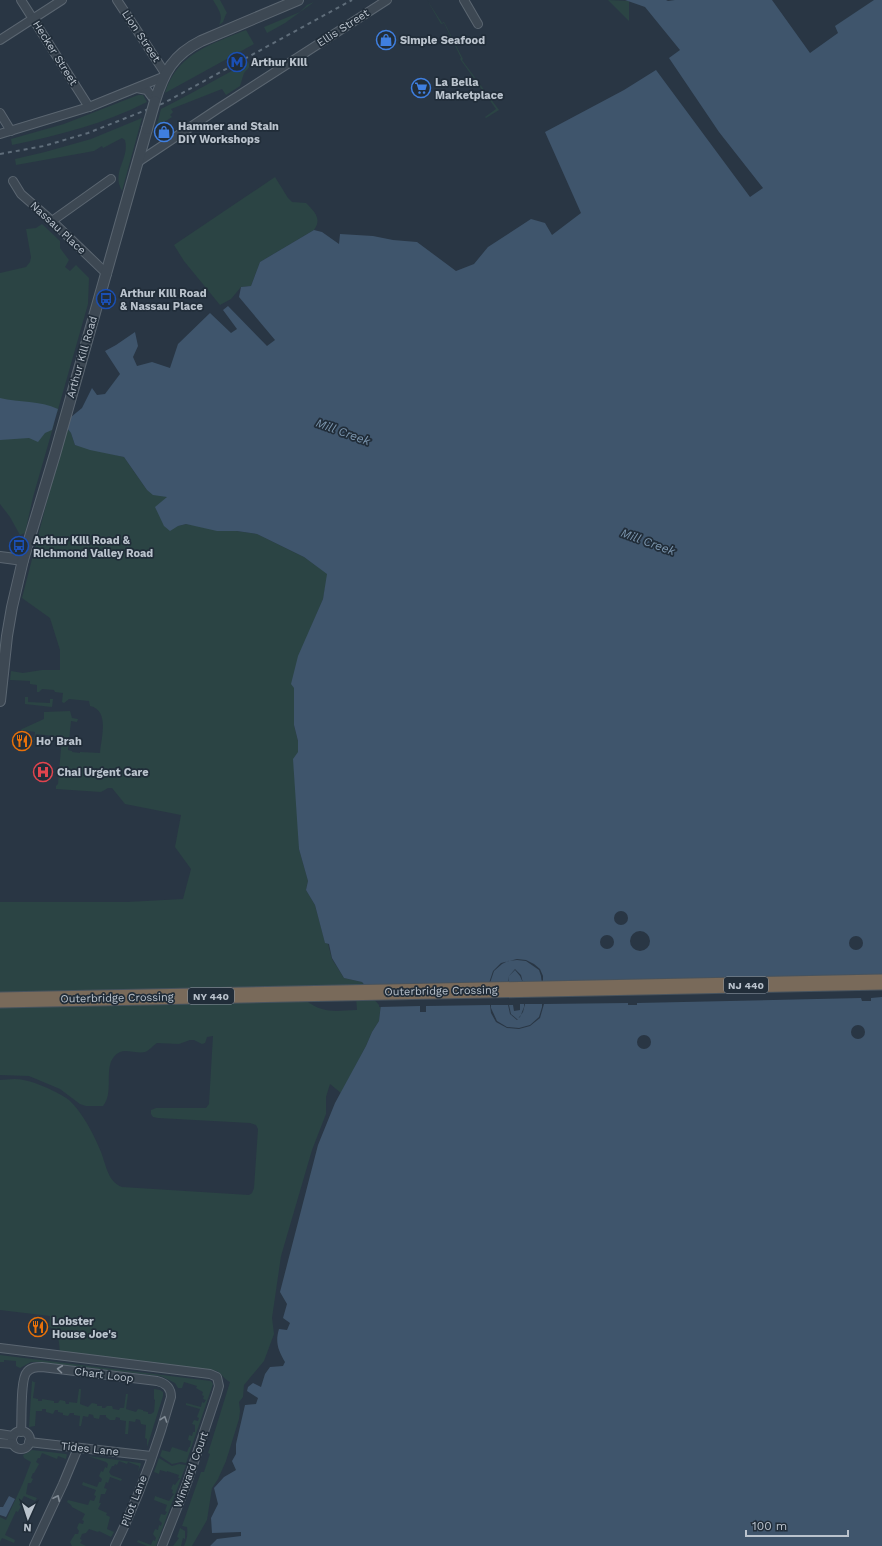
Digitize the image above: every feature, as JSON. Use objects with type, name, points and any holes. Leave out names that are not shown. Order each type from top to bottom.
[{"type":"highway","name":"Outerbridge Crossing","points":[[0,1008],[610,992],[882,982]]},
{"type":"highway","name":"Outerbridge Crossing","points":[[0,1000],[610,992],[882,991]]},
{"type":"street","name":"Hecker Street","points":[[20,0],[34,19],[89,107]]},
{"type":"street","points":[[0,40],[62,0]]},
{"type":"street","name":"Lion Street","points":[[117,0],[164,75]]},
{"type":"street","name":"Arthur Kill Road","points":[[0,701],[7,636],[23,560],[107,274],[155,101],[164,75],[181,54],[194,44],[298,0]]},
{"type":"street","name":"Ellis Street","points":[[138,162],[387,0]]},
{"type":"street","points":[[464,0],[478,24]]},
{"type":"street","points":[[0,134],[89,107],[164,75]]},
{"type":"street","points":[[136,88],[147,90],[155,101]]},
{"type":"street","points":[[0,114],[11,131]]},
{"type":"street","points":[[52,221],[111,179]]},
{"type":"street","name":"Nassau Place","points":[[13,181],[21,194],[52,221],[107,274]]},
{"type":"street","points":[[0,557],[23,560]]},
{"type":"street","name":"Winward Court","points":[[0,1348],[210,1374],[217,1377],[217,1393],[187,1483],[162,1546]]},
{"type":"street","name":"Chart Loop","points":[[21,1432],[23,1381],[26,1372],[32,1368],[42,1367],[157,1381],[164,1383],[168,1387],[171,1397],[151,1456]]},
{"type":"street","points":[[13,1440],[18,1432],[21,1432],[27,1435],[29,1442]]},
{"type":"street","name":"Tides Lane","points":[[0,1434],[13,1440],[16,1448],[21,1449],[26,1447],[29,1442],[151,1456]]},
{"type":"street","name":"Tides Lane","points":[[0,1439],[13,1440]]},
{"type":"street","name":"Tides Lane","points":[[0,1443],[13,1440]]},
{"type":"street","points":[[34,1546],[64,1484],[78,1448]]},
{"type":"street","name":"Pilot Lane","points":[[115,1546],[130,1516],[151,1456]]},
{"type":"green space","points":[[213,0],[220,0],[227,13],[223,22],[219,25],[221,15]]},
{"type":"green space","points":[[427,0],[442,23],[444,22],[463,59],[462,60],[499,110],[486,118],[485,117],[496,109],[460,59],[461,58],[444,23],[441,24]]},
{"type":"green space","points":[[608,0],[629,1],[629,21]]},
{"type":"green space","points":[[314,2],[285,23],[267,33],[264,27],[300,12],[307,5]]},
{"type":"green space","points":[[246,30],[254,44],[165,93],[178,68],[187,59],[197,52],[221,40]]},
{"type":"green space","points":[[248,62],[250,66],[244,73],[240,86],[226,95],[222,89],[171,109],[173,112],[170,115],[172,117],[158,126],[157,124],[161,109]]},
{"type":"green space","points":[[138,95],[143,95],[147,102],[114,117],[81,128],[12,145],[11,139],[64,124]]},
{"type":"green space","points":[[142,118],[122,191],[119,184],[119,171],[126,147],[125,140],[122,138],[94,151],[16,165],[15,159],[91,139]]},
{"type":"green space","points":[[275,177],[292,202],[306,203],[312,209],[317,219],[316,226],[314,230],[260,262],[251,286],[241,287],[231,299],[220,305],[184,261],[174,245]]},
{"type":"green space","points":[[42,224],[60,241],[60,248],[69,260],[65,267],[70,271],[76,265],[89,278],[88,304],[57,413],[0,402],[0,273],[26,267],[30,262],[31,257],[26,229],[36,228]]},
{"type":"green space","points":[[54,424],[33,497],[25,533],[20,535],[10,517],[0,504],[0,433]]},
{"type":"green space","points":[[67,428],[71,433],[75,445],[124,457],[147,490],[167,497],[178,526],[186,524],[257,534],[304,557],[328,574],[323,599],[312,625],[294,688],[294,725],[298,741],[299,849],[308,881],[306,890],[315,905],[325,942],[328,944],[332,959],[344,978],[362,982],[381,1004],[379,1021],[341,1093],[330,1084],[326,1097],[326,1114],[312,1150],[281,1256],[272,1318],[274,1334],[264,1361],[244,1385],[243,1397],[239,1402],[239,1419],[226,1461],[212,1488],[207,1520],[192,1546],[184,1546],[187,1537],[187,1527],[182,1526],[201,1472],[204,1472],[210,1454],[208,1453],[230,1382],[217,1371],[60,1352],[57,1334],[49,1327],[50,1316],[0,1310],[0,1080],[15,1079],[36,1083],[51,1089],[69,1100],[79,1111],[91,1132],[101,1152],[106,1167],[117,1185],[122,1187],[249,1195],[252,1193],[254,1188],[258,1129],[256,1125],[250,1123],[158,1118],[153,1117],[151,1114],[151,1110],[156,1108],[206,1108],[209,1104],[213,1036],[207,1037],[205,1043],[202,1044],[194,1040],[179,1044],[157,1043],[145,1052],[120,1052],[114,1057],[111,1063],[109,1070],[107,1100],[103,1106],[86,1106],[80,1104],[60,1089],[29,1076],[0,1075],[0,902],[127,902],[183,899],[191,869],[175,847],[181,815],[125,804],[112,788],[108,788],[101,792],[56,789],[58,784],[62,737],[36,734],[34,740],[35,732],[21,730],[44,719],[44,712],[70,711],[72,718],[78,719],[77,722],[71,721],[68,750],[80,753],[100,753],[103,733],[102,719],[100,713],[90,706],[89,701],[69,699],[64,703],[62,702],[63,693],[55,692],[54,690],[42,689],[37,692],[37,685],[30,684],[30,681],[10,680],[11,671],[23,673],[42,670],[60,670],[60,650],[50,618],[22,598]],"holes":[[[356,998],[357,1010],[324,1010],[305,1000]]]},
{"type":"green space","points":[[25,697],[28,697],[28,702],[50,703],[50,699],[53,699],[52,707],[25,704]]},
{"type":"green space","points":[[0,1355],[211,1381],[213,1384],[186,1463],[181,1462],[172,1464],[160,1456],[162,1450],[170,1452],[172,1447],[187,1452],[190,1447],[191,1441],[188,1440],[189,1435],[192,1436],[193,1432],[195,1432],[195,1425],[192,1424],[194,1420],[198,1421],[199,1418],[197,1417],[200,1409],[186,1405],[186,1403],[201,1407],[202,1402],[204,1403],[206,1400],[203,1399],[203,1392],[196,1388],[197,1386],[184,1382],[182,1388],[178,1388],[175,1383],[161,1376],[38,1362],[31,1362],[20,1368],[16,1366],[16,1361],[4,1360],[4,1362],[0,1362]]},
{"type":"green space","points":[[32,1381],[36,1383],[33,1398],[38,1399],[38,1401],[42,1401],[42,1399],[54,1401],[54,1403],[58,1403],[60,1400],[65,1401],[66,1404],[69,1404],[69,1402],[77,1403],[79,1389],[81,1389],[80,1404],[88,1407],[92,1403],[97,1404],[97,1406],[102,1406],[102,1408],[112,1406],[113,1409],[119,1410],[120,1408],[124,1408],[126,1394],[128,1394],[126,1409],[136,1412],[138,1409],[143,1410],[148,1412],[148,1414],[154,1412],[154,1389],[160,1390],[163,1392],[163,1396],[147,1447],[147,1439],[145,1438],[146,1425],[141,1424],[140,1420],[136,1419],[135,1422],[129,1421],[128,1434],[125,1434],[126,1421],[120,1420],[120,1418],[116,1417],[115,1420],[110,1420],[106,1417],[106,1415],[100,1415],[99,1419],[94,1418],[93,1415],[89,1414],[88,1417],[83,1416],[81,1426],[79,1426],[80,1416],[74,1415],[74,1413],[70,1413],[68,1416],[58,1412],[58,1410],[55,1410],[53,1414],[46,1412],[46,1409],[42,1409],[42,1411],[36,1411],[35,1426],[29,1427]]},
{"type":"green space","points":[[32,1450],[67,1455],[66,1459],[58,1456],[57,1459],[42,1453],[40,1458],[38,1458],[36,1462],[39,1464],[33,1473],[31,1483],[28,1483],[26,1494],[37,1498],[35,1501],[24,1496],[19,1505],[21,1506],[18,1512],[16,1511],[5,1535],[15,1540],[14,1543],[2,1538],[0,1542],[0,1517],[6,1520],[31,1462],[24,1458],[23,1455]]},
{"type":"green space","points":[[88,1456],[140,1463],[141,1464],[138,1472],[139,1466],[128,1462],[127,1464],[119,1461],[117,1465],[115,1464],[112,1466],[109,1472],[111,1475],[122,1479],[121,1481],[110,1477],[104,1488],[107,1489],[105,1494],[101,1494],[99,1503],[101,1503],[98,1509],[107,1513],[106,1515],[110,1517],[107,1529],[114,1532],[111,1537],[99,1531],[89,1529],[86,1533],[82,1534],[80,1539],[82,1540],[80,1543],[86,1546],[72,1546],[70,1542],[75,1534],[78,1534],[79,1531],[77,1528],[79,1523],[83,1524],[84,1521],[82,1520],[85,1514],[72,1507],[67,1502],[68,1500],[88,1505],[90,1500],[94,1501],[96,1490],[82,1485],[83,1482],[97,1487],[102,1479],[99,1476],[101,1471],[103,1472],[105,1467],[107,1468],[108,1464]]},
{"type":"green space","points":[[159,1458],[172,1466],[179,1464],[186,1465],[156,1546],[147,1546],[137,1542],[138,1540],[151,1545],[153,1540],[155,1541],[156,1538],[153,1534],[155,1529],[158,1530],[159,1525],[161,1526],[162,1523],[159,1520],[161,1514],[165,1515],[167,1512],[165,1511],[167,1505],[154,1500],[155,1496],[169,1501],[174,1494],[172,1493],[173,1490],[171,1489],[173,1484],[175,1485],[180,1478],[178,1478],[179,1475],[167,1471],[160,1470],[159,1474],[154,1472]]},
{"type":"green space","points":[[180,1528],[185,1531],[185,1539],[183,1538],[181,1546],[173,1546],[179,1538],[177,1537]]},
{"type":"water","name":"Mill Creek","points":[[625,0],[772,0],[810,53],[838,33],[835,26],[874,0],[882,0],[882,1546],[210,1546],[217,1539],[241,1536],[241,1532],[212,1533],[211,1518],[218,1504],[214,1488],[224,1477],[236,1470],[232,1461],[236,1454],[236,1444],[245,1405],[256,1404],[258,1398],[247,1391],[248,1387],[253,1383],[261,1387],[265,1374],[270,1367],[283,1366],[285,1362],[279,1350],[277,1338],[279,1329],[287,1330],[290,1323],[283,1318],[287,1304],[280,1292],[318,1145],[335,1103],[379,1021],[381,1004],[362,982],[344,978],[332,958],[329,944],[325,943],[315,905],[306,890],[308,881],[299,849],[293,759],[298,752],[298,741],[294,725],[294,688],[291,684],[298,656],[323,599],[327,574],[304,557],[257,534],[237,531],[217,531],[186,524],[178,526],[170,531],[164,526],[155,507],[167,497],[153,495],[147,490],[124,457],[90,450],[75,445],[71,433],[67,428],[71,417],[82,408],[92,388],[97,395],[105,394],[120,374],[105,351],[135,332],[138,346],[133,357],[137,366],[152,362],[170,368],[178,344],[210,313],[231,333],[237,329],[223,310],[228,306],[267,346],[275,340],[239,297],[241,287],[251,286],[260,262],[314,230],[322,232],[339,244],[340,234],[373,236],[393,240],[417,242],[456,271],[474,264],[488,247],[531,219],[545,223],[552,235],[581,213],[545,132],[624,90],[656,70],[750,197],[763,188],[719,132],[669,58],[680,50],[645,7]]},
{"type":"water","points":[[0,398],[44,404],[58,409],[52,430],[45,433],[38,442],[29,438],[0,440]]},
{"type":"water","points":[[9,1496],[15,1499],[6,1517],[0,1515],[0,1507],[3,1507]]},
{"type":"pier","points":[[621,911],[626,913],[628,918],[626,923],[621,925],[616,923],[614,918],[616,913]]},
{"type":"pier","points":[[640,931],[647,934],[650,941],[647,948],[640,951],[633,948],[630,941],[633,934]]},
{"type":"pier","points":[[604,935],[610,935],[614,939],[614,945],[610,949],[604,949],[600,945],[600,939]]},
{"type":"pier","points":[[856,936],[861,938],[863,943],[861,948],[856,950],[851,948],[849,943],[851,938]]},
{"type":"pier","points":[[517,959],[526,960],[534,964],[540,969],[543,976],[543,985],[882,978],[882,997],[871,998],[871,1001],[862,1001],[861,998],[637,1003],[637,1005],[628,1005],[628,1003],[544,1004],[540,1018],[530,1026],[519,1029],[507,1028],[496,1022],[491,1013],[490,1005],[426,1006],[426,1012],[420,1012],[420,1006],[379,1007],[379,1005],[365,989],[489,983],[493,971],[501,963],[507,962],[502,964],[494,971],[490,983],[508,986],[509,976],[509,982],[542,985],[539,970],[526,961],[510,961]],"holes":[[[520,1004],[524,1004],[521,1015],[525,1004],[542,1004],[539,1017],[530,1025],[519,1028],[507,1027],[497,1021],[491,1005],[508,1005],[510,1014],[517,1020],[518,1018],[517,1019],[511,1014],[509,1005],[513,1005],[514,1011],[520,1010]]]},
{"type":"pier","points":[[515,969],[521,975],[523,983],[515,970],[509,976]]},
{"type":"pier","points":[[858,1025],[863,1027],[865,1032],[863,1037],[858,1039],[853,1037],[851,1032],[853,1027]]},
{"type":"pier","points":[[641,1035],[647,1035],[651,1039],[651,1045],[647,1049],[641,1049],[637,1045],[637,1039]]},
{"type":"railway","points":[[0,154],[44,146],[88,133],[164,103],[352,0]]},
{"type":"place","name":"Simple Seafood","points":[[386,40]]},
{"type":"place","name":"Arthur Kill","points":[[237,62]]},
{"type":"place","name":"La Bella Marketplace","points":[[421,88]]},
{"type":"place","name":"Hammer and Stain DIY Workshops","points":[[164,132]]},
{"type":"place","name":"Arthur Kill Road & Nassau Place","points":[[106,299]]},
{"type":"place","name":"Arthur Kill Road & Richmond Valley Road","points":[[19,546]]},
{"type":"place","name":"Ho' Brah","points":[[22,741]]},
{"type":"place","name":"Chai Urgent Care","points":[[43,772]]},
{"type":"place","name":"Lobster House Joe's","points":[[38,1327]]}]
